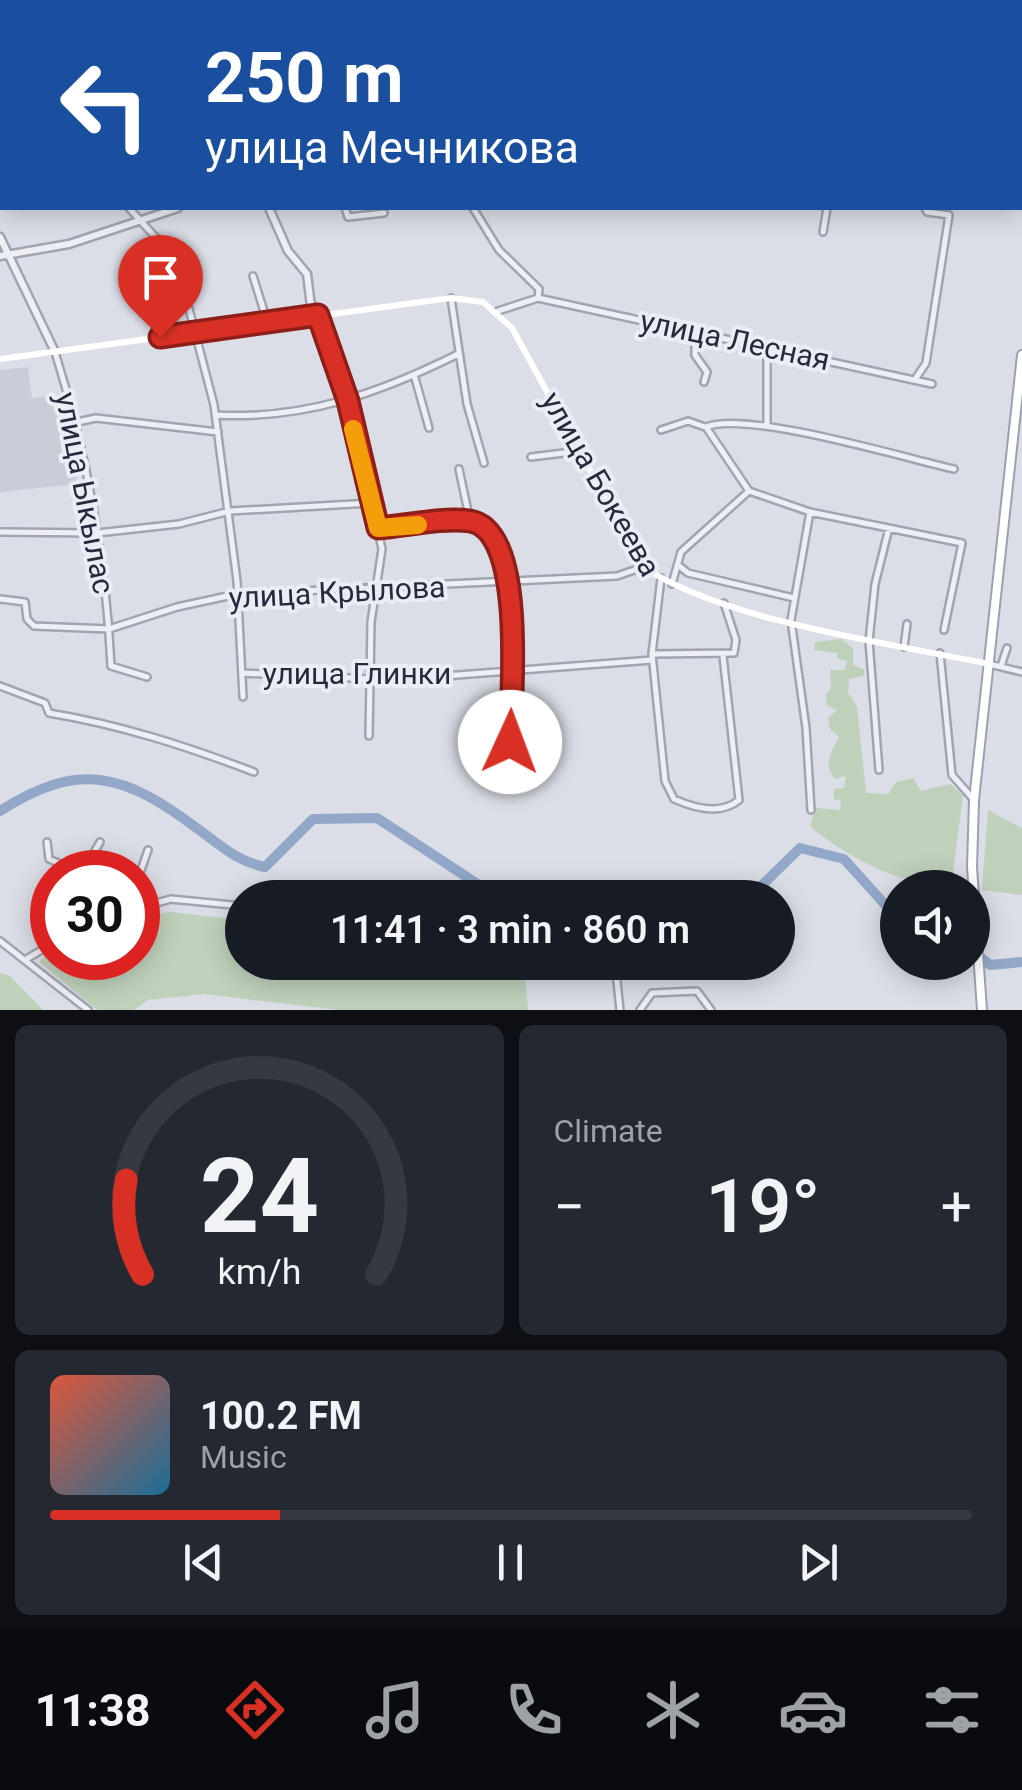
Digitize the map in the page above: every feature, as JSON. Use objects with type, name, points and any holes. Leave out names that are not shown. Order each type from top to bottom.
[{"type":"main road","points":[[0,359],[451,298],[484,302],[498,311]]},
{"type":"main road","name":"улица Бокеева","points":[[498,311],[643,567],[660,578]]},
{"type":"main road","points":[[973,870],[974,800],[1022,355]]},
{"type":"main road","points":[[660,578],[724,603],[869,640],[989,664]]},
{"type":"main road","points":[[979,980],[982,1010]]},
{"type":"street","points":[[130,210],[168,250],[196,332],[216,415],[230,511],[242,697]]},
{"type":"street","points":[[4,255],[69,244],[170,210]]},
{"type":"street","points":[[270,210],[288,251],[307,274],[311,306],[318,315],[348,401],[378,528],[382,568],[375,586],[369,736]]},
{"type":"street","points":[[346,210],[348,217],[355,218],[384,213]]},
{"type":"street","points":[[474,210],[499,250],[535,281],[538,298],[498,311]]},
{"type":"street","points":[[822,232],[827,210]]},
{"type":"street","points":[[916,378],[926,362],[949,214],[926,210]]},
{"type":"street","name":"улица Ыкылас","points":[[0,237],[4,255],[55,352],[77,422],[97,533],[111,666],[147,677]]},
{"type":"street","points":[[253,276],[266,321]]},
{"type":"street","points":[[451,298],[458,354],[484,463]]},
{"type":"street","name":"улица Лесная","points":[[538,298],[695,329],[932,384]]},
{"type":"street","points":[[303,316],[311,306]]},
{"type":"street","points":[[695,329],[694,352],[707,372],[704,382]]},
{"type":"street","points":[[766,426],[767,346]]},
{"type":"street","points":[[216,415],[271,415],[348,401],[415,377],[458,354]]},
{"type":"street","points":[[415,377],[429,428]]},
{"type":"street","points":[[77,422],[96,418],[218,432]]},
{"type":"street","points":[[661,430],[688,421],[706,428],[748,491],[810,512],[962,543],[944,630]]},
{"type":"street","points":[[706,428],[720,422],[766,426],[954,469]]},
{"type":"street","points":[[531,457],[580,451]]},
{"type":"street","points":[[459,469],[470,521]]},
{"type":"street","points":[[672,584],[681,552],[748,491]]},
{"type":"street","points":[[0,532],[97,533],[179,524],[230,511],[371,503]]},
{"type":"street","points":[[810,512],[791,620],[806,728],[811,810]]},
{"type":"street","points":[[378,528],[470,521],[489,529],[498,539],[508,582],[510,742]]},
{"type":"street","points":[[879,770],[869,640],[875,584],[889,528]]},
{"type":"street","points":[[678,565],[688,573],[794,598]]},
{"type":"street","name":"улица Крылова","points":[[0,598],[25,602],[27,618],[34,626],[110,628],[176,606],[237,594],[616,576],[643,567]]},
{"type":"street","name":"улица Бокеева","points":[[660,578],[652,657],[667,788],[688,806],[707,809],[736,804],[738,767],[723,656]]},
{"type":"street","points":[[723,656],[738,650],[724,603]]},
{"type":"street","points":[[904,647],[907,624]]},
{"type":"street","points":[[1000,666],[1007,648]]},
{"type":"street","points":[[940,653],[952,775],[974,800]]},
{"type":"street","name":"улица Глинки","points":[[242,673],[372,679],[652,657],[723,656]]},
{"type":"street","points":[[989,664],[1022,672]]},
{"type":"street","points":[[0,686],[45,703],[50,713],[108,723],[174,741],[254,772]]},
{"type":"street","points":[[47,842],[47,850]]},
{"type":"street","points":[[95,850],[100,842]]},
{"type":"street","points":[[160,902],[172,899],[225,904]]},
{"type":"street","points":[[0,941],[28,958],[88,1010]]},
{"type":"street","points":[[617,980],[620,1010]]},
{"type":"street","points":[[640,1010],[652,993],[697,991],[711,1010]]},
{"type":"shaded area","points":[[28,367],[32,398],[68,395],[77,484],[0,492],[0,370]]},
{"type":"green space","points":[[841,639],[853,648],[853,665],[864,669],[864,676],[849,679],[848,693],[857,706],[866,793],[888,794],[896,782],[913,778],[921,791],[950,784],[963,795],[953,870],[880,870],[810,826],[816,808],[840,810],[841,799],[834,800],[834,789],[844,788],[846,776],[835,779],[829,768],[839,737],[830,729],[828,718],[837,710],[827,706],[826,695],[831,688],[830,670],[845,670],[847,662],[837,658],[838,653],[814,650],[815,642]]},
{"type":"green space","points":[[988,810],[1022,828],[1022,895],[990,891],[990,870],[984,870]]},
{"type":"green space","points":[[160,914],[225,918],[225,980],[525,980],[528,1010],[338,1010],[204,994],[148,1000],[134,1010],[97,1010],[61,980],[160,980]]},
{"type":"green space","points":[[0,973],[9,975],[43,1010],[0,1010]]},
{"type":"waterway","points":[[0,811],[54,785],[102,780],[148,796],[230,852],[265,867],[313,819],[377,818],[471,880]]},
{"type":"waterway","points":[[767,880],[800,848],[844,859],[880,899]]},
{"type":"waterway","points":[[990,965],[1022,962]]},
{"type":"slow traffic","points":[[353,429],[378,528],[418,525]]},
{"type":"route","points":[[160,337],[318,315],[324,322],[348,401],[378,528],[470,521],[489,529],[498,539],[506,558],[508,582],[510,742]]}]
